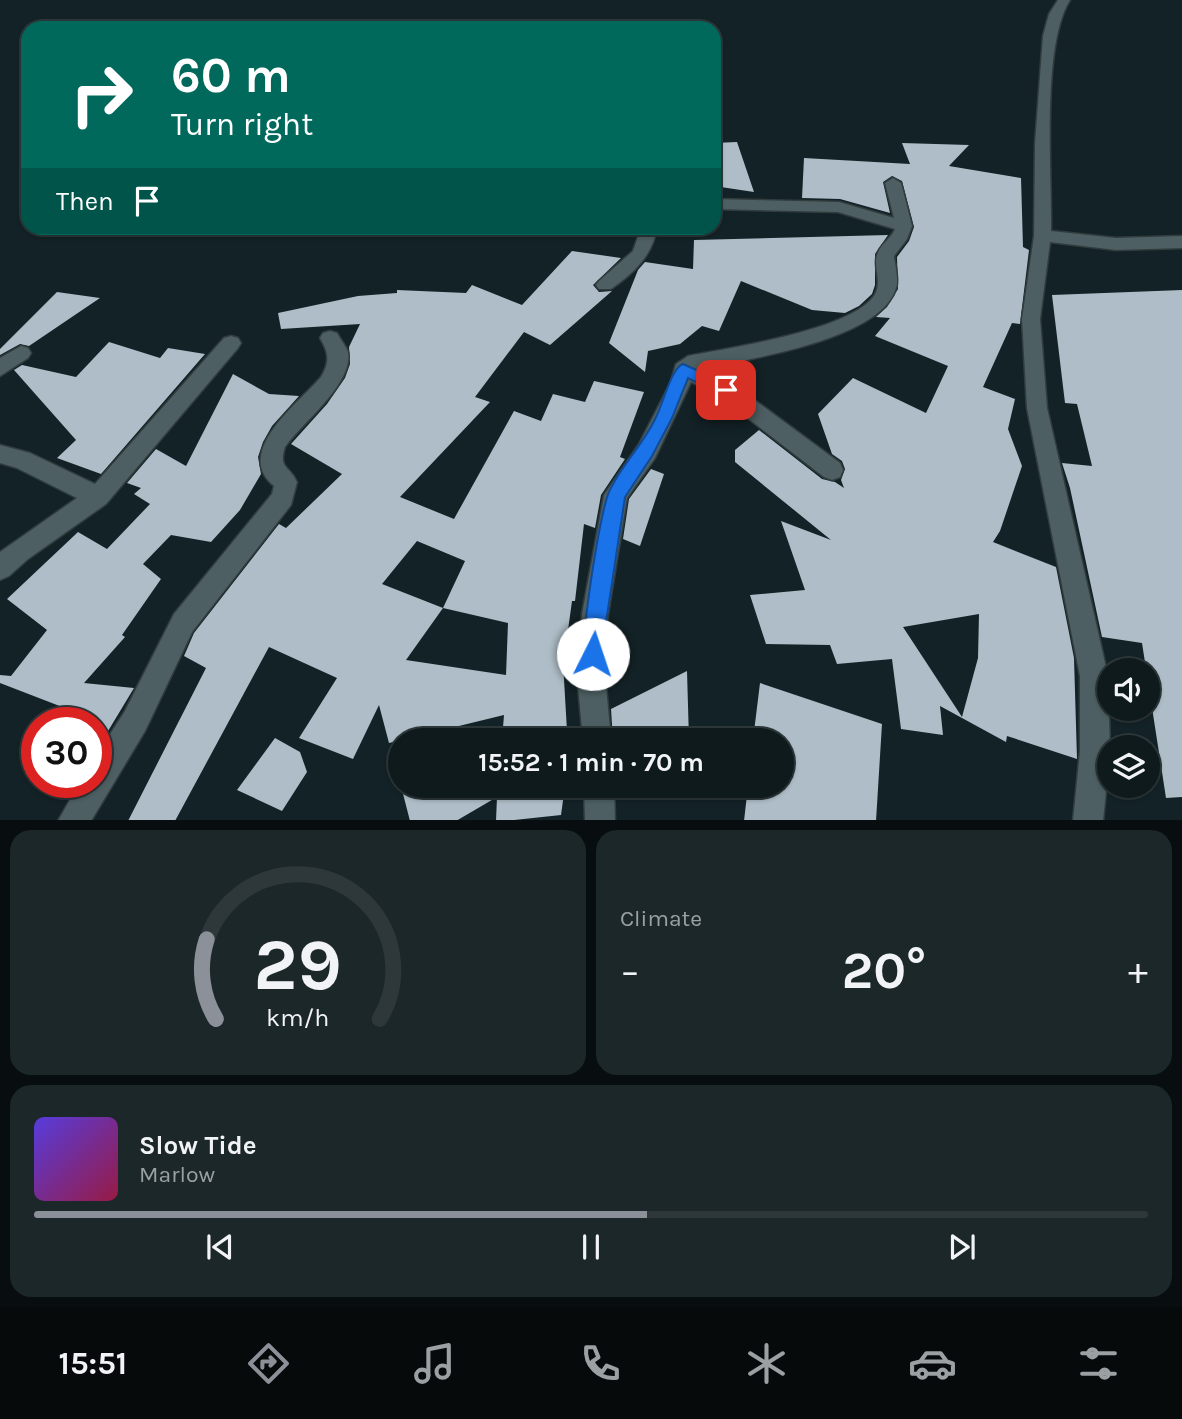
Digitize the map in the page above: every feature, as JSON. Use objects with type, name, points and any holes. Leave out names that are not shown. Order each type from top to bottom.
[{"type":"street","points":[[1064,0],[1055,14],[1049,36],[1042,144],[1042,236],[1031,319],[1033,365],[1044,447],[1094,676],[1095,751],[1088,820]]},
{"type":"street","points":[[596,728],[591,675],[595,614],[616,495],[646,451],[664,418],[683,369],[696,361],[797,342],[862,316],[879,303],[887,287],[886,256],[891,246],[899,239],[904,226],[892,183]]},
{"type":"street","points":[[721,204],[839,207],[904,226]]},
{"type":"street","points":[[605,285],[634,265],[648,235]]},
{"type":"street","points":[[1042,236],[1116,244],[1182,243]]},
{"type":"street","points":[[74,820],[135,721],[183,623],[283,498],[286,482],[273,470],[271,457],[275,442],[336,371],[338,352],[330,338]]},
{"type":"street","points":[[0,568],[19,551],[98,498],[231,343]]},
{"type":"street","points":[[0,368],[21,353]]},
{"type":"street","points":[[683,369],[726,390],[832,470]]},
{"type":"street","points":[[0,454],[22,460],[98,498]]},
{"type":"street","points":[[599,798],[600,820]]},
{"type":"building","points":[[737,142],[754,192],[721,187],[721,143]]},
{"type":"building","points":[[902,143],[969,145],[949,166],[1021,178],[1023,247],[1029,250],[1020,324],[1012,323],[983,387],[1015,399],[1008,429],[1022,466],[1000,531],[993,542],[1056,567],[1074,658],[1077,759],[1007,736],[1006,742],[940,706],[943,735],[901,729],[892,659],[837,664],[830,645],[766,644],[750,595],[805,590],[781,521],[831,540],[735,462],[735,450],[759,430],[822,479],[835,482],[844,488],[841,480],[845,469],[842,461],[832,454],[818,414],[853,378],[926,413],[948,366],[875,336],[890,318],[876,317],[887,307],[898,289],[897,257],[909,241],[914,227],[902,181],[892,176],[883,182],[890,213],[840,199],[802,198],[804,158],[910,164]],"holes":[[[979,614],[978,658],[962,717],[903,627]]]},
{"type":"building","points":[[888,235],[875,254],[875,285],[872,294],[859,306],[845,313],[812,310],[741,281],[719,331],[702,326],[680,344],[648,351],[645,372],[609,343],[638,270],[645,262],[693,269],[694,240]]},
{"type":"building","points":[[572,251],[621,258],[593,285],[599,292],[612,291],[550,345],[524,332],[475,397],[490,402],[400,497],[454,519],[514,411],[541,421],[553,394],[585,402],[594,381],[644,392],[620,457],[625,459],[601,495],[595,528],[584,524],[575,601],[572,601],[566,645],[562,645],[567,728],[503,728],[504,715],[451,728],[388,728],[388,739],[379,705],[353,759],[299,738],[337,678],[269,647],[176,820],[129,820],[206,668],[184,656],[194,633],[279,524],[286,528],[342,474],[291,444],[327,404],[345,378],[350,364],[349,347],[360,324],[281,329],[278,313],[358,296],[397,293],[397,290],[466,293],[472,285],[522,305]],"holes":[[[417,541],[465,561],[443,608],[382,584]],[[443,608],[508,623],[506,675],[406,660]]]},
{"type":"building","points":[[1182,290],[1182,797],[1166,798],[1160,759],[1160,735],[1156,735],[1154,721],[1160,721],[1160,658],[1144,658],[1142,643],[1102,637],[1070,488],[1062,463],[1092,466],[1077,404],[1065,403],[1052,295]]},
{"type":"building","points":[[57,292],[100,298],[29,346],[20,344],[0,355],[0,349]]},
{"type":"building","points":[[109,342],[160,358],[168,348],[205,354],[101,474],[57,458],[76,440],[14,370],[22,365],[76,377]]},
{"type":"building","points":[[233,374],[269,394],[299,396],[272,426],[263,442],[258,457],[261,474],[240,510],[211,542],[171,535],[143,564],[161,579],[122,635],[125,637],[84,683],[134,688],[112,724],[112,707],[62,707],[0,683],[0,675],[11,676],[47,630],[7,599],[78,532],[107,549],[150,504],[134,494],[141,488],[127,483],[156,449],[186,466]]},
{"type":"building","points":[[651,469],[664,474],[640,546],[623,539],[629,499]]},
{"type":"building","points":[[687,671],[689,728],[612,728],[611,709]]},
{"type":"building","points":[[760,683],[882,724],[876,820],[744,820],[747,798],[794,798],[794,728],[754,728]]},
{"type":"building","points":[[275,738],[300,752],[307,772],[282,811],[237,790]]},
{"type":"building","points":[[404,798],[495,798],[458,820],[410,820]]},
{"type":"building","points":[[497,798],[563,798],[561,815],[496,820]]},
{"type":"route","points":[[593,654],[595,614],[616,495],[646,451],[664,418],[680,384],[683,369],[726,390]]}]
